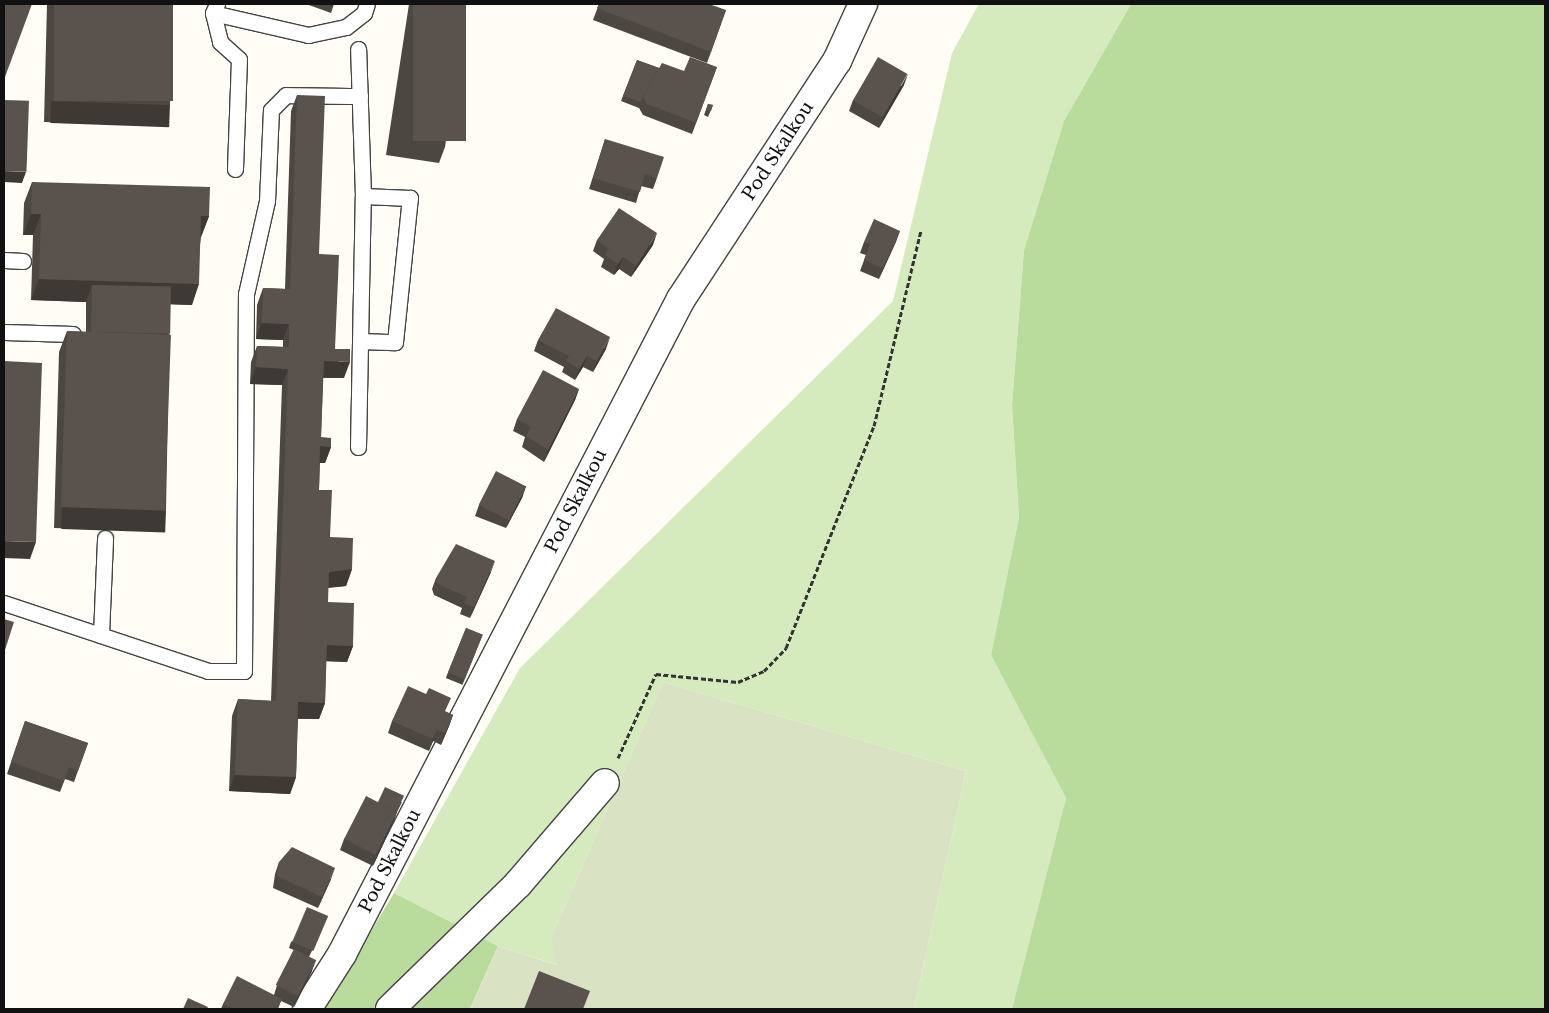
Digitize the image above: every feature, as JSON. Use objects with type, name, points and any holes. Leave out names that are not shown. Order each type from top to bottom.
[{"type":"street","name":"Pod Skalkou","points":[[307,1009],[342,954],[681,299],[837,61],[863,4]]},
{"type":"street","points":[[390,1009],[518,884],[605,783]]},
{"type":"lane","points":[[235,169],[239,59],[220,42],[215,8],[308,35],[346,27],[364,13],[367,4]]},
{"type":"lane","points":[[358,50],[363,196],[358,447]]},
{"type":"lane","points":[[4,603],[208,671],[244,671],[246,294],[267,201],[271,110],[286,95],[360,96]]},
{"type":"lane","points":[[360,341],[395,342],[410,198],[363,196]]},
{"type":"lane","points":[[4,260],[23,261]]},
{"type":"lane","points":[[4,332],[74,334]]},
{"type":"lane","points":[[101,636],[105,538]]},
{"type":"path","points":[[605,783],[656,674],[738,682],[764,671],[786,648],[874,426],[921,230]]},
{"type":"green space","points":[[979,4],[1131,4],[1064,121],[1024,250],[1012,405],[1019,517],[991,655],[1066,798],[1012,1009],[914,1009],[966,771],[663,682],[550,940],[558,965],[498,946],[394,893],[520,668],[893,301],[952,53]]},
{"type":"green space","points":[[1131,4],[1545,4],[1545,1009],[1012,1009],[1066,798],[991,655],[1019,517],[1012,405],[1024,250],[1064,121]]},
{"type":"green space","points":[[663,682],[966,771],[914,1009],[470,1009],[498,946],[557,965],[550,940]]},
{"type":"green space","points":[[394,893],[498,946],[470,1009],[324,1009]]},
{"type":"building","points":[[4,4],[32,4],[5,77],[4,77]]},
{"type":"building","points":[[54,4],[173,4],[173,101],[54,101]]},
{"type":"building","points":[[413,4],[466,4],[466,141],[413,141]]},
{"type":"building","points":[[599,4],[709,4],[726,10],[711,52],[597,8]]},
{"type":"building","points":[[690,57],[717,67],[696,123],[647,104],[643,96],[662,63],[684,71]]},
{"type":"building","points":[[878,57],[907,74],[882,117],[853,100]]},
{"type":"building","points":[[637,60],[659,68],[641,102],[623,96]]},
{"type":"building","points":[[297,95],[325,96],[319,254],[339,255],[335,349],[350,349],[350,362],[324,361],[321,437],[331,438],[331,447],[320,446],[319,490],[332,490],[330,537],[353,538],[352,569],[329,572],[328,602],[354,603],[353,646],[327,645],[325,703],[298,702],[296,777],[235,775],[238,699],[276,701],[288,369],[256,367],[257,346],[289,347],[289,324],[262,323],[263,288],[290,289]]},
{"type":"building","points":[[4,100],[29,101],[27,172],[4,171]]},
{"type":"building","points":[[708,104],[713,105],[711,111],[706,110]]},
{"type":"building","points":[[605,139],[664,157],[657,178],[645,174],[640,192],[593,178]]},
{"type":"building","points":[[32,182],[210,187],[209,216],[201,216],[199,284],[39,279],[41,214],[31,214]]},
{"type":"building","points":[[619,208],[657,233],[636,266],[623,257],[618,264],[605,255],[609,249],[597,240]]},
{"type":"building","points":[[874,219],[900,231],[883,268],[864,260],[870,244],[864,242]]},
{"type":"building","points":[[92,285],[171,286],[170,333],[91,332]]},
{"type":"building","points":[[556,308],[610,337],[597,361],[587,356],[579,369],[566,361],[569,356],[538,340]]},
{"type":"building","points":[[67,331],[171,335],[165,511],[61,507]]},
{"type":"building","points":[[4,361],[42,363],[36,542],[4,541]]},
{"type":"building","points":[[543,370],[579,389],[548,450],[526,436],[531,427],[517,419]]},
{"type":"building","points":[[496,471],[526,486],[509,520],[479,505]]},
{"type":"building","points":[[456,544],[495,561],[474,607],[464,603],[467,597],[438,584],[436,578]]},
{"type":"building","points":[[4,619],[14,622],[4,653]]},
{"type":"building","points":[[466,628],[483,635],[465,679],[448,673]]},
{"type":"building","points":[[408,686],[426,694],[429,688],[451,698],[445,711],[453,715],[445,733],[437,730],[433,739],[392,721]]},
{"type":"building","points":[[25,721],[88,743],[78,771],[69,767],[64,781],[11,762]]},
{"type":"building","points":[[385,787],[404,796],[397,811],[378,802]]},
{"type":"building","points":[[366,796],[397,812],[375,855],[344,839]]},
{"type":"building","points":[[292,847],[335,868],[322,897],[277,876],[279,862]]},
{"type":"building","points":[[307,907],[328,916],[313,951],[292,942]]},
{"type":"building","points":[[294,949],[316,960],[298,996],[276,985]]},
{"type":"building","points":[[539,971],[590,991],[583,1009],[524,1009]]},
{"type":"building","points":[[237,976],[282,999],[277,1009],[234,1009],[223,1004]]},
{"type":"building","points":[[188,998],[208,1007],[207,1009],[183,1009]]}]
